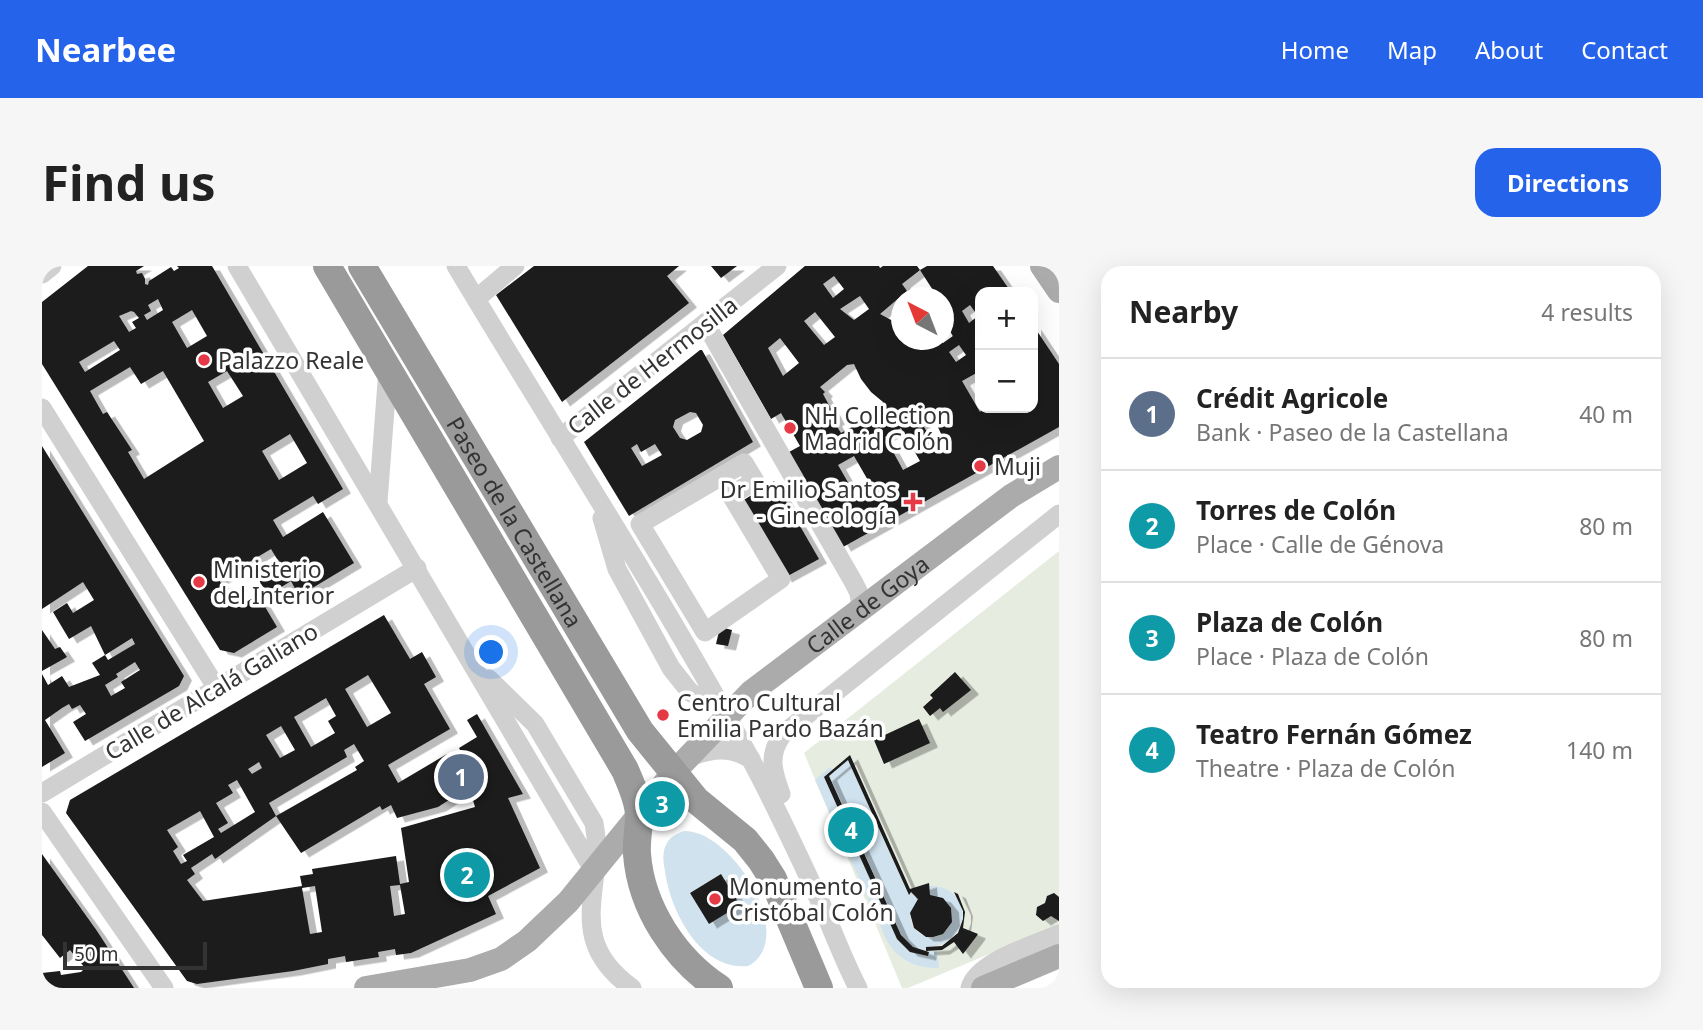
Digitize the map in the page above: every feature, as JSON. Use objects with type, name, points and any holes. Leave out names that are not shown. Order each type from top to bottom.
[{"type":"highway","name":"Paseo de la Castellana","points":[[327,266],[625,770],[639,813]]},
{"type":"highway","name":"Paseo de la Castellana","points":[[362,266],[640,731],[681,765],[695,800],[745,840],[773,879],[815,986]]},
{"type":"highway","points":[[639,813],[639,872],[648,900],[663,930],[683,957],[719,988]]},
{"type":"main road","points":[[1042,266],[1059,291]]},
{"type":"main road","name":"Calle de Goya","points":[[366,988],[449,975],[485,966],[535,935],[554,918],[594,871],[724,711],[1011,496],[1059,467]]},
{"type":"main road","points":[[984,988],[1059,956]]},
{"type":"street","points":[[42,274],[52,266]]},
{"type":"street","points":[[237,266],[594,871],[590,901],[592,931],[607,963],[622,981],[632,988]]},
{"type":"street","points":[[456,266],[597,500],[635,557],[751,759],[858,988]]},
{"type":"street","points":[[476,299],[515,266]]},
{"type":"street","name":"Calle de Hermosilla","points":[[560,438],[777,266]]},
{"type":"street","points":[[705,323],[854,583],[859,593],[861,608]]},
{"type":"street","points":[[378,502],[388,369]]},
{"type":"street","points":[[42,408],[216,687]]},
{"type":"street","points":[[744,463],[755,481],[732,495],[781,579],[705,632],[640,524],[744,463]]},
{"type":"street","name":"Calle de Goya","points":[[807,875],[803,854],[772,769],[772,754],[776,743],[788,730],[1059,514]]},
{"type":"street","name":"Calle de Alcalá Galiano","points":[[42,793],[417,568]]},
{"type":"street","points":[[681,765],[705,751],[724,749],[751,759]]},
{"type":"street","points":[[42,812],[164,988]]},
{"type":"street","points":[[970,988],[978,973],[990,964],[1059,934]]},
{"type":"street","points":[[815,986],[836,943]]},
{"type":"shaded area","points":[[1059,551],[1059,925],[908,988],[902,988],[804,753]]},
{"type":"water","points":[[848,760],[908,894],[911,892],[918,899],[910,913],[915,929],[929,937],[939,936],[951,923],[950,905],[930,895],[929,886],[944,888],[961,904],[960,927],[942,944],[927,947],[926,951],[913,947],[901,935],[829,776]]},
{"type":"water","points":[[830,767],[832,770],[824,777],[897,939],[907,949],[919,954],[928,956],[929,951],[937,951],[939,968],[923,967],[909,962],[897,954],[887,941],[815,780]]},
{"type":"water","points":[[684,831],[703,835],[722,848],[754,888],[763,911],[766,933],[762,952],[748,966],[731,965],[715,959],[690,935],[681,920],[668,886],[663,857],[669,841],[674,835]],"holes":[[[721,874],[740,905],[709,924],[690,893]]]},
{"type":"building","points":[[88,266],[144,266],[136,271],[137,274],[142,273],[145,284],[148,285],[149,281],[171,267],[174,271],[179,268],[177,266],[212,266],[343,489],[318,504],[313,496],[273,520],[283,537],[323,512],[354,563],[299,596],[291,581],[275,591],[261,585],[259,578],[264,571],[262,568],[277,559],[271,549],[219,580],[236,608],[258,595],[277,627],[234,653],[220,650],[42,364],[42,302]],"holes":[[[158,299],[163,310],[147,320],[144,315],[151,311],[148,305]],[[192,310],[207,336],[187,348],[172,322]],[[131,311],[139,318],[132,322],[136,328],[129,332],[119,316]],[[114,341],[120,350],[85,372],[79,362]],[[130,367],[141,384],[163,371],[204,441],[144,479],[128,452],[132,450],[107,412],[103,414],[90,391]],[[227,371],[243,396],[223,408],[208,382]],[[290,434],[307,463],[279,480],[262,451]]]},
{"type":"building","points":[[534,266],[679,266],[667,276],[689,303],[562,402],[496,295]]},
{"type":"building","points":[[711,266],[737,266],[721,278]]},
{"type":"building","points":[[805,266],[917,266],[920,270],[927,266],[993,266],[1008,287],[975,287],[975,312],[970,305],[962,311],[969,323],[975,318],[975,374],[962,381],[975,403],[975,413],[1038,413],[1038,332],[1059,364],[1059,427],[843,547],[789,452],[800,446],[781,413],[771,419],[723,335]],"holes":[[[834,276],[844,289],[833,298],[823,284]],[[860,296],[869,309],[854,320],[840,309]],[[815,312],[835,337],[824,345],[804,321]],[[780,338],[799,363],[783,376],[768,348]],[[854,364],[861,379],[883,402],[879,412],[841,433],[823,394],[825,392],[820,387],[847,365]],[[931,412],[943,438],[933,443],[919,418]],[[901,428],[920,461],[903,470],[885,437]],[[854,456],[873,489],[857,498],[838,465]]]},
{"type":"building","points":[[702,350],[753,442],[629,516],[584,442]],"holes":[[[690,412],[696,413],[703,425],[701,432],[687,440],[680,438],[673,427],[675,420]],[[637,444],[641,452],[655,444],[662,455],[642,466],[631,448]]]},
{"type":"building","points":[[42,446],[184,676],[179,686],[85,741],[73,722],[86,714],[80,705],[72,709],[69,704],[62,708],[45,720],[65,753],[42,767],[42,674],[48,685],[62,676],[69,687],[100,675],[92,663],[105,655],[91,626],[69,639],[53,612],[67,603],[73,613],[94,600],[83,582],[42,609]],"holes":[[[132,638],[135,644],[108,660],[105,655]],[[135,662],[140,670],[121,682],[125,688],[111,696],[105,685]]]},
{"type":"building","points":[[774,481],[819,559],[784,578],[739,503]]},
{"type":"building","points":[[384,615],[410,659],[422,652],[436,677],[424,684],[450,729],[388,765],[398,783],[447,754],[451,762],[463,755],[459,748],[477,737],[467,720],[477,714],[523,794],[508,798],[540,868],[488,896],[496,914],[411,953],[396,955],[395,949],[378,952],[379,957],[346,962],[345,956],[328,959],[328,964],[293,971],[197,984],[187,981],[66,813],[70,800]],"holes":[[[368,675],[391,713],[367,727],[345,689]],[[326,698],[336,716],[328,721],[335,733],[311,747],[294,717]],[[281,726],[295,750],[280,758],[266,735]],[[354,744],[364,761],[355,767],[357,770],[276,816],[269,803],[347,757],[344,750]],[[259,762],[262,768],[252,774],[248,769]],[[237,780],[255,812],[221,833],[218,829],[228,823],[216,803],[233,793],[228,785]],[[469,787],[475,807],[401,828],[409,882],[400,884],[396,856],[312,869],[313,874],[300,876],[302,886],[203,901],[187,880],[195,874],[191,868],[212,854],[215,859],[276,816],[301,853],[380,806],[382,810],[391,805],[397,818],[438,807]],[[200,811],[214,837],[183,855],[187,861],[181,864],[173,851],[178,847],[167,830]],[[400,885],[405,914],[394,916],[390,886]],[[315,886],[322,932],[310,934],[302,888]]]},
{"type":"building","points":[[720,627],[732,630],[728,646],[716,644]]},
{"type":"building","points":[[42,630],[55,649],[60,647],[67,657],[42,671]]},
{"type":"building","points":[[955,672],[971,690],[943,712],[940,708],[930,716],[923,707],[933,698],[930,695]]},
{"type":"building","points":[[919,719],[930,743],[884,764],[874,740]]},
{"type":"building","points":[[850,755],[910,889],[929,883],[930,895],[943,898],[951,908],[952,922],[943,934],[926,937],[914,928],[910,913],[918,899],[911,892],[909,895],[848,760],[829,776],[901,935],[913,947],[929,952],[928,956],[910,952],[897,939],[824,777]]},
{"type":"building","points":[[42,854],[134,988],[42,988],[42,973],[60,971],[61,975],[81,972],[85,968],[70,950],[60,958],[42,935]]},
{"type":"building","points":[[721,874],[740,905],[709,924],[690,893]]},
{"type":"building","points":[[954,892],[958,894],[965,912],[963,928],[978,934],[963,954],[954,942],[942,950],[926,951],[926,947],[942,946],[958,933],[963,911]]},
{"type":"building","points":[[1054,893],[1059,897],[1059,921],[1051,916],[1043,921],[1036,915],[1037,907],[1045,903],[1047,896]]},
{"type":"place","name":"Palazzo Reale","points":[[204,360]]},
{"type":"place","name":"NH Collection Madrid Colón","points":[[790,428]]},
{"type":"place","name":"Muji","points":[[980,466]]},
{"type":"place","name":"Dr Emilio Santos - Ginecología","points":[[913,502]]},
{"type":"place","name":"Ministerio del Interior","points":[[199,582]]},
{"type":"place","name":"Centro Cultural Emilia Pardo Bazán","points":[[663,715]]},
{"type":"place","name":"Crédit Agricole","points":[[461,777]]},
{"type":"place","name":"Plaza de Colón","points":[[662,804]]},
{"type":"place","name":"Teatro Fernán Gómez","points":[[851,830]]},
{"type":"place","name":"Torres de Colón","points":[[467,875]]},
{"type":"place","name":"Monumento a Cristóbal Colón","points":[[715,899]]}]
